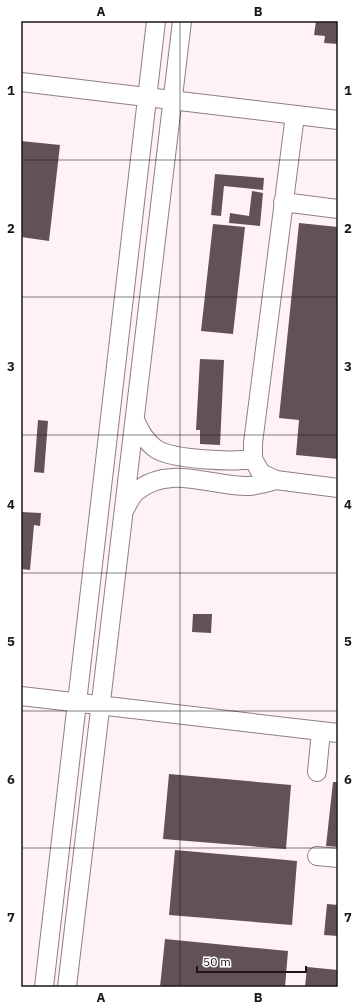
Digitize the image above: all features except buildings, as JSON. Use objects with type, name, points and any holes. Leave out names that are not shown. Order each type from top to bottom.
[{"type":"lane","points":[[44,987],[156,21]]},
{"type":"lane","points":[[67,987],[182,21]]},
{"type":"lane","points":[[21,82],[338,120]]},
{"type":"lane","points":[[295,115],[253,443],[253,459],[261,473],[276,480],[338,488]]},
{"type":"lane","points":[[283,202],[338,209]]},
{"type":"lane","points":[[135,420],[143,437],[157,449],[175,455],[236,461],[253,459]]},
{"type":"lane","points":[[124,509],[136,492],[153,480],[174,477],[248,486],[276,480]]},
{"type":"lane","points":[[21,696],[330,732],[317,772]]},
{"type":"lane","points":[[317,856],[338,858]]}]
